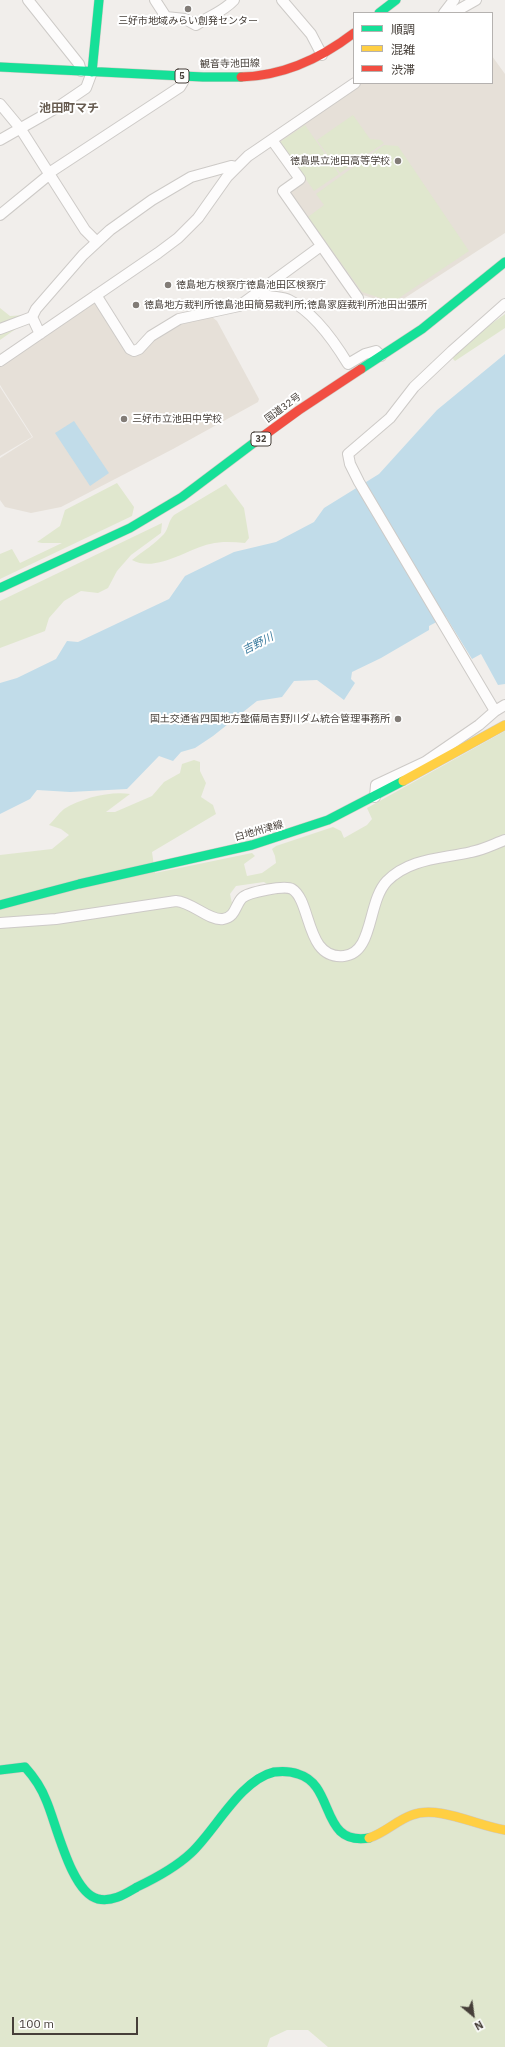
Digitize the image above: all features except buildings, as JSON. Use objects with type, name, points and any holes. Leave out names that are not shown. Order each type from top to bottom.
[{"type":"main road","points":[[92,72],[99,0]]},
{"type":"main road","points":[[383,7],[396,0]]},
{"type":"main road","name":"観音寺池田線","points":[[0,68],[81,70],[92,72],[183,76],[249,77],[275,74],[322,55],[353,34]]},
{"type":"main road","name":"国道32号","points":[[0,588],[130,528],[182,497],[299,410],[422,330],[505,262]]},
{"type":"main road","name":"白地州津線","points":[[0,905],[79,884],[252,846],[328,820],[375,797],[505,725]]},
{"type":"main road","points":[[0,1770],[25,1767],[33,1774],[49,1803],[61,1844],[74,1875],[89,1895],[101,1901],[115,1899],[189,1856],[233,1803],[258,1780],[273,1773],[289,1772],[305,1774],[311,1779],[322,1795],[334,1824],[343,1833],[354,1838],[371,1838],[382,1834],[409,1815],[422,1812],[432,1812],[489,1829],[505,1830]]},
{"type":"street","points":[[28,0],[79,64],[81,70]]},
{"type":"street","points":[[155,0],[166,17],[185,19],[196,25],[218,13],[234,0]]},
{"type":"street","points":[[282,0],[311,34],[322,55]]},
{"type":"street","points":[[445,12],[454,0]]},
{"type":"street","points":[[455,12],[476,0]]},
{"type":"street","points":[[0,140],[58,107],[86,88],[92,72]]},
{"type":"street","points":[[0,215],[49,174],[180,87],[183,82],[183,76]]},
{"type":"street","points":[[0,361],[178,238],[198,218],[236,167],[272,140],[354,84]]},
{"type":"street","points":[[0,104],[20,128],[85,230],[96,241]]},
{"type":"street","points":[[272,140],[300,179],[283,191],[358,298]]},
{"type":"street","points":[[0,329],[32,316],[36,309],[96,241],[152,200],[191,176],[231,166],[236,167]]},
{"type":"street","points":[[96,295],[130,349],[134,351],[139,349],[151,336],[179,319],[239,306],[321,246]]},
{"type":"street","points":[[260,292],[263,295],[273,295],[289,300],[305,311],[339,350],[348,364],[365,354],[376,351],[381,356]]},
{"type":"street","points":[[495,711],[359,482],[348,458],[350,452],[390,418],[414,387],[472,332],[505,304]]},
{"type":"street","points":[[32,316],[40,334]]},
{"type":"street","points":[[375,797],[376,785],[425,762],[479,725],[495,711],[505,705]]},
{"type":"street","points":[[0,923],[56,919],[176,901],[189,903],[212,917],[223,919],[232,916],[240,901],[246,895],[287,887],[292,889],[300,899],[311,930],[319,945],[326,952],[335,956],[344,956],[353,954],[366,938],[374,903],[386,882],[397,872],[413,864],[471,852],[505,840]]},
{"type":"shaded area","name":"徳島県立池田高等学校","points":[[493,57],[505,74],[505,233],[394,305],[360,294],[288,193],[305,181],[276,142],[361,84],[493,84]]},
{"type":"shaded area","name":"三好市立池田中学校","points":[[97,300],[132,355],[173,326],[212,317],[217,321],[259,399],[258,402],[173,449],[61,507],[31,513],[5,507],[0,500],[0,458],[33,437],[0,385],[0,364]]},
{"type":"shaded area","points":[[0,387],[32,437],[0,456]]},
{"type":"green space","points":[[353,115],[370,139],[381,140],[384,143],[340,173],[317,140]]},
{"type":"green space","points":[[305,125],[339,174],[314,191],[280,142]]},
{"type":"green space","points":[[384,145],[398,146],[469,251],[393,302],[362,292],[308,217],[324,205],[316,194]]},
{"type":"green space","points":[[0,308],[10,316],[27,315],[20,326],[0,340]]},
{"type":"green space","points":[[505,314],[505,328],[455,361],[453,359],[454,354],[480,332]]},
{"type":"green space","points":[[117,483],[134,507],[132,516],[0,579],[0,554],[12,549],[20,563],[62,543],[37,542],[60,526],[65,510]]},
{"type":"green space","points":[[226,484],[244,508],[249,538],[245,543],[214,543],[171,559],[151,564],[132,560],[164,534],[174,515]]},
{"type":"green space","points":[[162,523],[161,533],[131,555],[117,571],[108,588],[98,593],[81,591],[64,601],[49,618],[45,631],[0,648],[0,601]]},
{"type":"green space","points":[[505,731],[505,2047],[328,2047],[308,2030],[287,2030],[270,2038],[267,2047],[0,2047],[0,855],[52,849],[69,835],[61,829],[49,825],[64,809],[96,796],[122,793],[130,794],[106,812],[115,812],[152,796],[164,782],[180,773],[182,764],[194,760],[200,762],[200,771],[206,783],[201,797],[213,805],[216,814],[152,852],[155,873],[252,853],[255,856],[244,864],[247,876],[262,873],[276,863],[272,849],[276,846],[333,827],[341,831],[344,838],[367,825],[372,819],[367,808]],"holes":[[[264,882],[270,886],[298,891],[270,893],[250,898],[242,903],[232,920],[228,922],[223,915],[233,908],[230,894],[236,886]]]},
{"type":"water","name":"吉野川","points":[[505,354],[505,684],[498,685],[481,654],[472,659],[446,617],[429,626],[429,630],[381,658],[352,672],[351,679],[355,683],[344,700],[317,680],[294,681],[282,697],[257,701],[213,736],[195,748],[181,752],[173,761],[159,756],[127,789],[70,792],[37,790],[30,799],[0,814],[0,683],[17,678],[56,659],[67,641],[78,642],[169,599],[185,576],[234,552],[276,542],[314,522],[324,508],[379,474],[437,410]]},
{"type":"water","points":[[74,421],[109,473],[90,486],[55,433]]},
{"type":"traffic: fast","points":[[92,72],[99,0]]},
{"type":"traffic: fast","points":[[380,12],[396,0]]},
{"type":"traffic: fast","points":[[0,67],[203,77],[241,77]]},
{"type":"traffic: fast","points":[[361,369],[422,329],[505,262]]},
{"type":"traffic: fast","points":[[0,588],[130,528],[182,497],[255,442]]},
{"type":"traffic: fast","points":[[0,905],[79,884],[252,845],[328,820],[403,781]]},
{"type":"traffic: fast","points":[[0,1770],[25,1767],[40,1786],[72,1871],[88,1894],[103,1900],[123,1895],[172,1868],[200,1844],[239,1795],[262,1777],[274,1772],[292,1772],[310,1780],[318,1790],[335,1824],[342,1833],[353,1838],[369,1838]]},
{"type":"traffic: slow","points":[[403,781],[505,725]]},
{"type":"traffic: slow","points":[[369,1838],[407,1817],[423,1813],[446,1814],[505,1830]]},
{"type":"traffic: jam","points":[[241,77],[272,73],[301,64],[328,51],[353,34]]},
{"type":"traffic: jam","points":[[255,442],[299,410],[361,369]]},
{"type":"place","name":"三好市地域みらい創発センター","points":[[188,9]]},
{"type":"place","name":"徳島県立池田高等学校","points":[[398,161]]},
{"type":"place","name":"徳島地方検察庁徳島池田区検察庁","points":[[168,285]]},
{"type":"place","name":"徳島地方裁判所徳島池田簡易裁判所;徳島家庭裁判所池田出張所","points":[[136,305]]},
{"type":"place","name":"三好市立池田中学校","points":[[124,419]]},
{"type":"place","name":"国土交通省四国地方整備局吉野川ダム統合管理事務所","points":[[398,719]]},
{"type":"district","name":"池田町マチ","points":[[69,109]]}]
